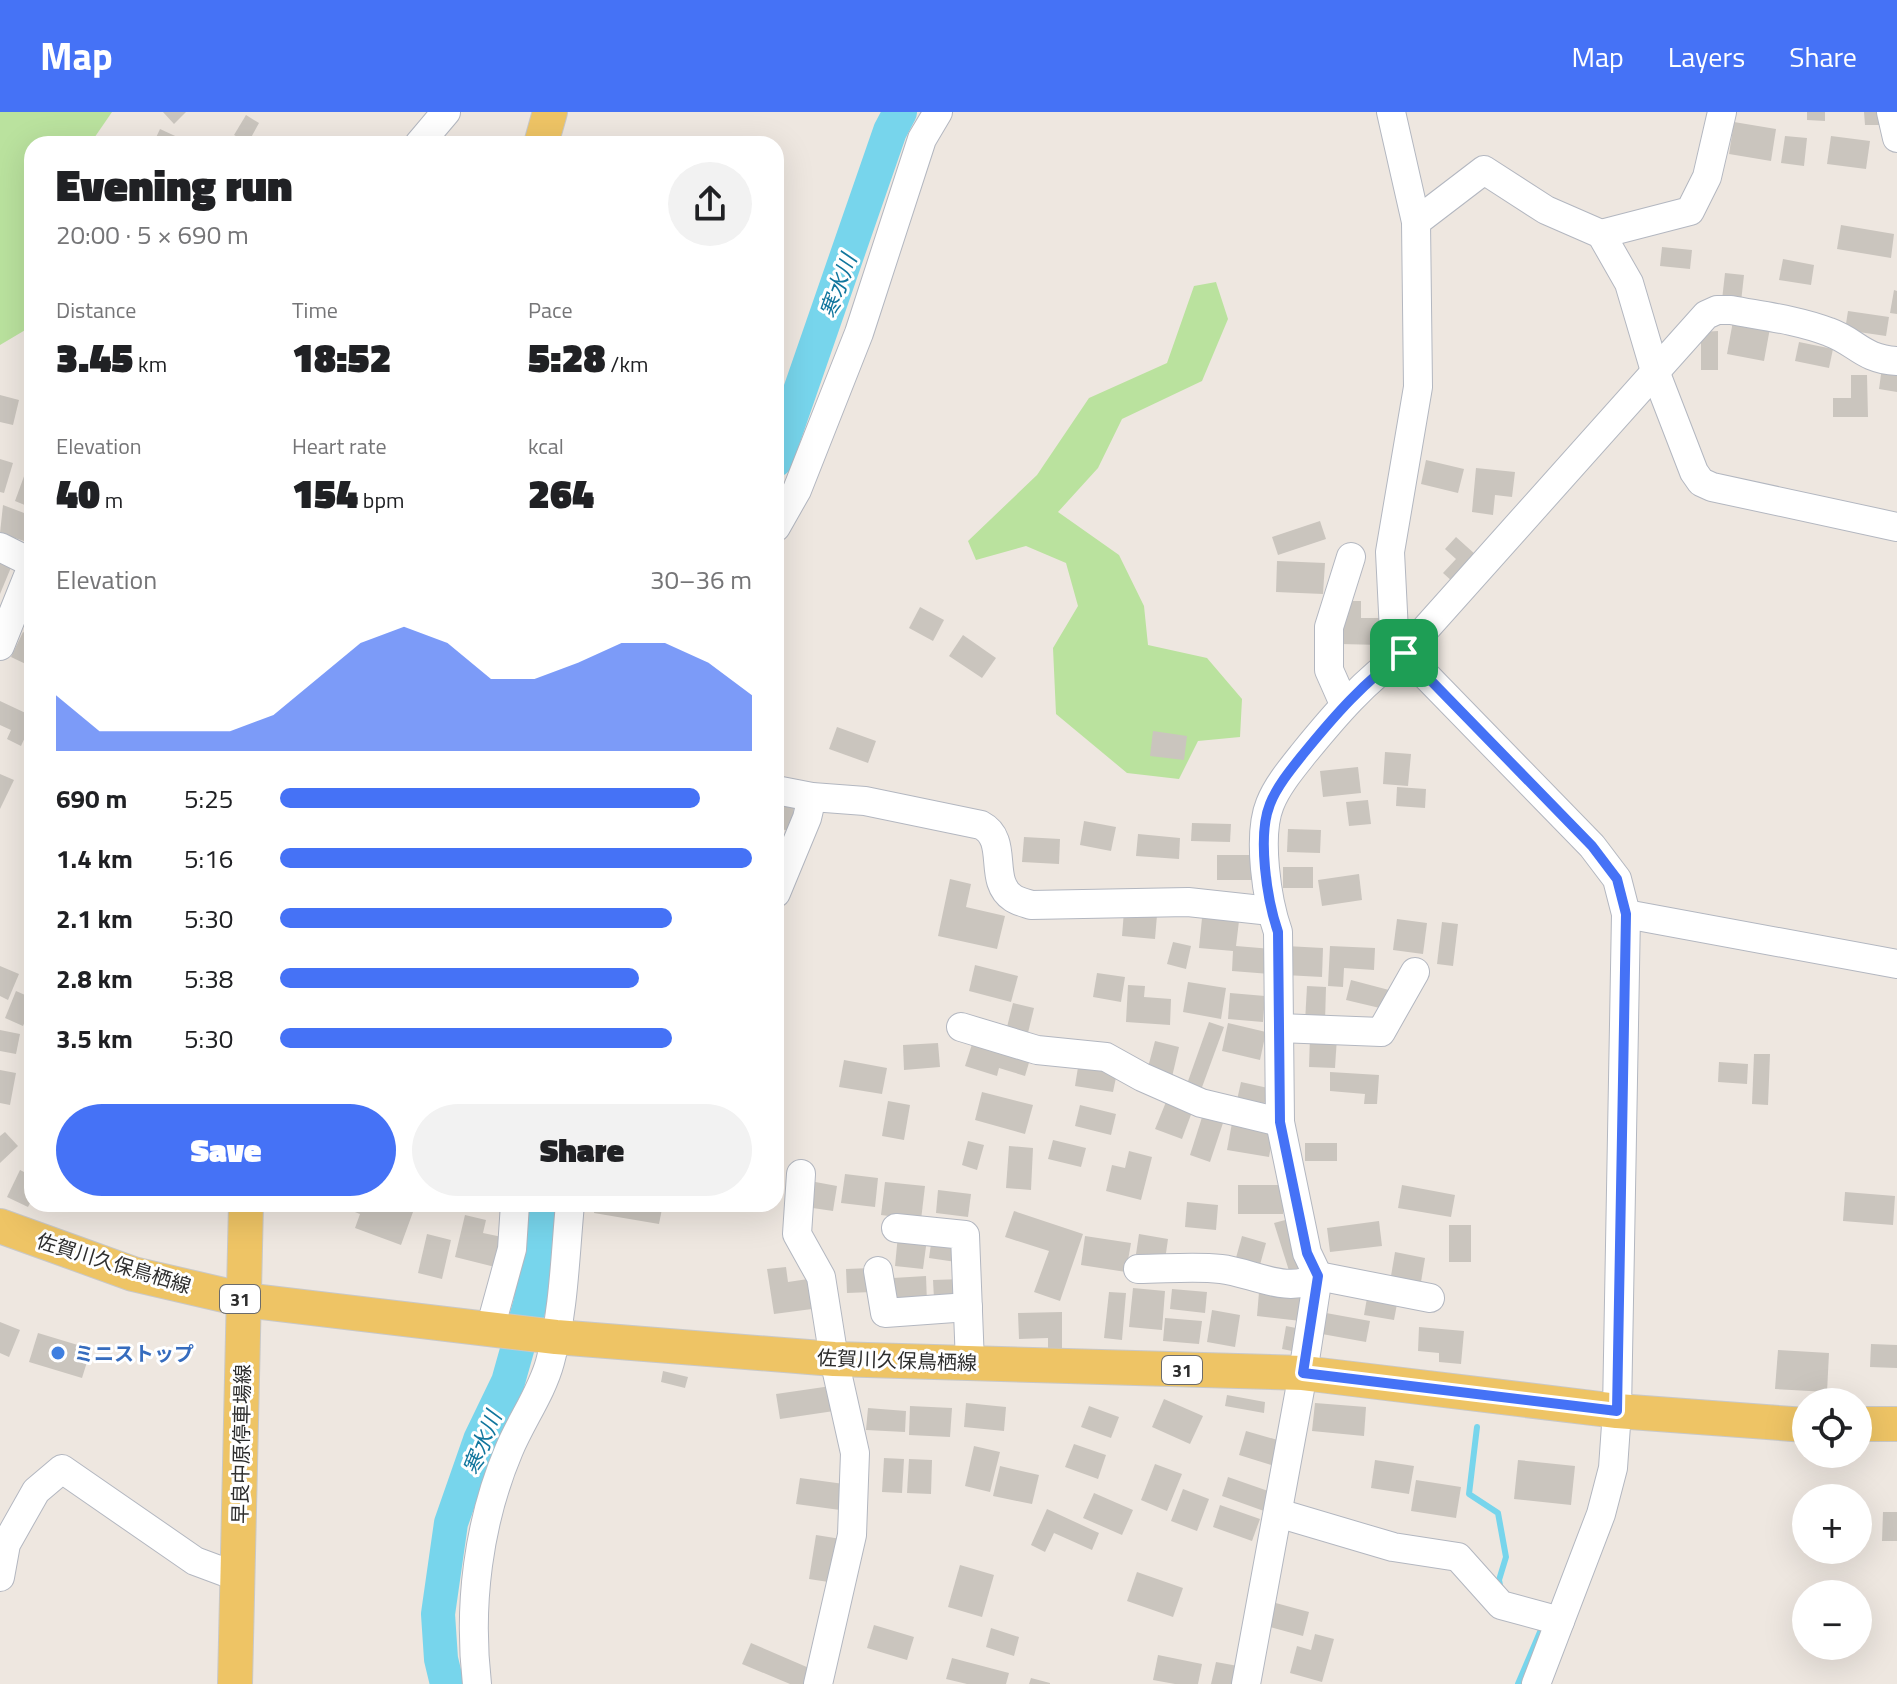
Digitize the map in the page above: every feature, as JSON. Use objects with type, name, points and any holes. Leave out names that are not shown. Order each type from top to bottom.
[{"type":"main road","points":[[543,136],[550,112]]},
{"type":"main road","name":"早良中原停車場線","points":[[235,1684],[246,1212]]},
{"type":"main road","name":"佐賀川久保鳥栖線","points":[[0,1226],[133,1274],[245,1300],[556,1337],[834,1359],[1303,1373],[1617,1411],[1792,1424]]},
{"type":"main road","points":[[1872,1424],[1897,1424]]},
{"type":"street","points":[[426,136],[446,112]]},
{"type":"street","points":[[784,513],[797,490],[859,333],[922,139],[938,112]]},
{"type":"street","points":[[1391,112],[1416,222],[1418,387],[1390,552],[1394,632],[1404,653],[1592,846],[1617,879],[1626,914],[1617,1411],[1613,1468],[1601,1514],[1550,1618],[1536,1684]]},
{"type":"street","points":[[1601,234],[1690,211],[1707,177],[1722,112]]},
{"type":"street","points":[[1891,112],[1897,138]]},
{"type":"street","points":[[1416,222],[1484,170],[1546,210],[1601,234],[1629,283],[1655,371],[1694,472],[1701,482],[1712,487],[1897,527]]},
{"type":"street","points":[[1246,1684],[1318,1276],[1307,1253],[1280,1122],[1278,932],[1271,911],[1265,842],[1265,821],[1270,803],[1298,761],[1344,704],[1379,671],[1404,653],[1706,315],[1717,310],[1731,310],[1817,327],[1834,333],[1869,357],[1897,361]]},
{"type":"street","points":[[0,547],[24,560]]},
{"type":"street","points":[[1344,704],[1329,670],[1329,627],[1351,557]]},
{"type":"street","points":[[0,646],[24,585]]},
{"type":"street","points":[[784,792],[865,801],[981,825],[990,830],[996,839],[1001,882],[1011,897],[1031,905],[1188,902],[1271,911]]},
{"type":"street","points":[[784,874],[807,818],[812,797]]},
{"type":"street","points":[[1626,914],[1897,964]]},
{"type":"street","points":[[1279,1028],[1381,1032],[1415,972]]},
{"type":"street","points":[[961,1027],[1037,1050],[1106,1057],[1201,1103],[1280,1122]]},
{"type":"street","points":[[801,1174],[797,1234],[821,1277],[834,1359],[855,1453],[852,1535],[818,1684]]},
{"type":"street","points":[[490,1329],[512,1249],[514,1212]]},
{"type":"street","points":[[477,1684],[472,1644],[480,1552],[496,1485],[509,1449],[550,1365],[556,1337],[569,1212]]},
{"type":"street","points":[[896,1228],[965,1235],[970,1363]]},
{"type":"street","points":[[1138,1269],[1222,1269],[1269,1282],[1309,1282],[1318,1276],[1430,1298]]},
{"type":"street","points":[[878,1271],[885,1313],[968,1307]]},
{"type":"street","points":[[0,1577],[6,1544],[36,1491],[62,1469],[195,1561],[238,1577]]},
{"type":"street","points":[[1278,1513],[1393,1547],[1458,1557],[1501,1605],[1550,1618]]},
{"type":"green space","points":[[0,112],[112,112],[96,136],[24,136],[24,331],[0,345]]},
{"type":"green space","points":[[1216,282],[1228,319],[1202,381],[1122,419],[1098,468],[1058,512],[1119,555],[1144,606],[1148,645],[1207,658],[1242,699],[1240,737],[1198,741],[1179,779],[1127,773],[1056,714],[1053,648],[1078,606],[1066,563],[1026,546],[976,560],[968,541],[1037,475],[1089,398],[1167,363],[1194,286]]},
{"type":"building","points":[[163,112],[186,112],[174,124]]},
{"type":"building","points":[[1807,112],[1825,112],[1825,121],[1807,120]]},
{"type":"building","points":[[1864,112],[1882,112],[1883,125],[1865,125]]},
{"type":"building","points":[[246,115],[259,123],[252,136],[234,135]]},
{"type":"building","points":[[1734,122],[1776,129],[1771,161],[1729,154]]},
{"type":"building","points":[[160,129],[175,136],[157,136]]},
{"type":"building","points":[[1785,136],[1807,138],[1804,166],[1781,163]]},
{"type":"building","points":[[1831,136],[1870,141],[1866,169],[1827,164]]},
{"type":"building","points":[[1841,225],[1894,234],[1891,258],[1837,249]]},
{"type":"building","points":[[1662,247],[1692,250],[1690,269],[1660,266]]},
{"type":"building","points":[[1783,259],[1814,265],[1811,285],[1779,280]]},
{"type":"building","points":[[1725,273],[1744,275],[1741,302],[1722,300]]},
{"type":"building","points":[[1894,290],[1897,291],[1897,314],[1890,313]]},
{"type":"building","points":[[1848,311],[1889,317],[1886,336],[1845,330]]},
{"type":"building","points":[[1733,321],[1770,328],[1764,361],[1727,354]]},
{"type":"building","points":[[1718,331],[1718,370],[1701,370],[1701,332]]},
{"type":"building","points":[[1799,342],[1833,349],[1829,368],[1795,361]]},
{"type":"building","points":[[1882,367],[1897,369],[1897,392],[1879,389]]},
{"type":"building","points":[[1851,375],[1867,375],[1868,417],[1833,417],[1833,398],[1851,398]]},
{"type":"building","points":[[0,395],[19,400],[13,425],[0,422]]},
{"type":"building","points":[[0,459],[13,463],[4,493],[0,492]]},
{"type":"building","points":[[1426,460],[1464,469],[1458,493],[1421,484]]},
{"type":"building","points":[[1476,468],[1515,472],[1512,497],[1495,495],[1493,515],[1472,512]]},
{"type":"building","points":[[24,476],[24,505],[15,501]]},
{"type":"building","points":[[3,505],[24,513],[24,541],[0,533]]},
{"type":"building","points":[[1320,521],[1326,539],[1278,555],[1272,537]]},
{"type":"building","points":[[1456,537],[1476,555],[1453,582],[1443,573],[1456,559],[1445,549]]},
{"type":"building","points":[[0,560],[12,565],[0,594]]},
{"type":"building","points":[[1277,561],[1325,563],[1323,594],[1276,592]]},
{"type":"building","points":[[1341,601],[1361,601],[1361,618],[1381,618],[1381,645],[1340,644]]},
{"type":"building","points":[[920,607],[944,620],[933,641],[909,628]]},
{"type":"building","points":[[23,632],[24,663],[11,657]]},
{"type":"building","points":[[963,635],[996,658],[982,678],[949,656]]},
{"type":"building","points":[[0,701],[24,712],[24,739],[21,746],[7,739],[11,730],[0,725]]},
{"type":"building","points":[[837,727],[876,741],[868,763],[829,749]]},
{"type":"building","points":[[1153,731],[1187,736],[1184,760],[1150,756]]},
{"type":"building","points":[[1385,752],[1411,754],[1408,786],[1383,784]]},
{"type":"building","points":[[1358,767],[1361,793],[1323,797],[1320,771]]},
{"type":"building","points":[[0,774],[14,780],[0,809]]},
{"type":"building","points":[[1397,787],[1426,789],[1425,808],[1396,806]]},
{"type":"building","points":[[1368,800],[1371,824],[1349,826],[1346,802]]},
{"type":"building","points":[[784,806],[794,808],[790,831],[784,830]]},
{"type":"building","points":[[1084,821],[1116,827],[1111,851],[1080,845]]},
{"type":"building","points":[[1192,823],[1231,824],[1230,842],[1191,841]]},
{"type":"building","points":[[1288,829],[1321,830],[1320,853],[1287,852]]},
{"type":"building","points":[[1138,834],[1180,838],[1179,859],[1136,856]]},
{"type":"building","points":[[1024,837],[1060,839],[1059,864],[1022,862]]},
{"type":"building","points":[[1217,855],[1256,855],[1256,880],[1217,880]]},
{"type":"building","points":[[1283,867],[1313,867],[1313,888],[1283,888]]},
{"type":"building","points":[[1359,874],[1362,900],[1322,906],[1318,880]]},
{"type":"building","points":[[950,879],[971,884],[966,907],[1005,916],[997,949],[938,936]]},
{"type":"building","points":[[1124,911],[1157,915],[1155,939],[1122,936]]},
{"type":"building","points":[[1202,918],[1239,921],[1236,946],[1272,949],[1270,974],[1232,971],[1233,951],[1199,948]]},
{"type":"building","points":[[1397,919],[1427,923],[1423,954],[1393,950]]},
{"type":"building","points":[[1442,922],[1458,924],[1453,966],[1437,964]]},
{"type":"building","points":[[1173,942],[1191,946],[1186,969],[1167,964]]},
{"type":"building","points":[[1286,946],[1323,948],[1322,977],[1285,975]]},
{"type":"building","points":[[1330,946],[1375,948],[1374,970],[1344,968],[1343,987],[1328,986]]},
{"type":"building","points":[[975,965],[1018,976],[1011,1002],[969,991]]},
{"type":"building","points":[[0,966],[19,974],[8,1000],[0,996]]},
{"type":"building","points":[[1097,973],[1125,977],[1121,1002],[1093,997]]},
{"type":"building","points":[[1351,980],[1389,990],[1384,1009],[1346,1000]]},
{"type":"building","points":[[1188,982],[1226,988],[1221,1019],[1183,1012]]},
{"type":"building","points":[[1128,985],[1145,986],[1144,997],[1171,999],[1170,1025],[1126,1022]]},
{"type":"building","points":[[1307,986],[1326,987],[1325,1023],[1305,1022]]},
{"type":"building","points":[[16,991],[24,994],[23,1026],[5,1018]]},
{"type":"building","points":[[1230,993],[1265,996],[1263,1022],[1228,1019]]},
{"type":"building","points":[[1013,1003],[1034,1008],[1027,1037],[1006,1031]]},
{"type":"building","points":[[1209,1022],[1224,1027],[1201,1090],[1187,1084]]},
{"type":"building","points":[[1228,1023],[1266,1032],[1260,1060],[1222,1051]]},
{"type":"building","points":[[0,1030],[20,1034],[16,1054],[0,1051]]},
{"type":"building","points":[[1310,1035],[1337,1037],[1335,1068],[1309,1067]]},
{"type":"building","points":[[974,1038],[1031,1056],[1025,1076],[999,1068],[997,1076],[965,1066]]},
{"type":"building","points":[[1155,1041],[1179,1047],[1172,1077],[1147,1071]]},
{"type":"building","points":[[938,1043],[940,1067],[904,1070],[903,1045]]},
{"type":"building","points":[[1754,1054],[1770,1054],[1768,1105],[1752,1104]]},
{"type":"building","points":[[844,1060],[887,1068],[882,1094],[839,1087]]},
{"type":"building","points":[[1079,1061],[1118,1068],[1113,1092],[1075,1086]]},
{"type":"building","points":[[1719,1062],[1748,1064],[1747,1084],[1718,1082]]},
{"type":"building","points":[[0,1070],[16,1073],[10,1105],[0,1103]]},
{"type":"building","points":[[1330,1072],[1379,1075],[1377,1104],[1364,1104],[1365,1094],[1330,1091]]},
{"type":"building","points":[[1241,1082],[1268,1088],[1264,1106],[1237,1100]]},
{"type":"building","points":[[982,1092],[1033,1105],[1025,1134],[975,1120]]},
{"type":"building","points":[[888,1101],[910,1105],[904,1140],[882,1136]]},
{"type":"building","points":[[1166,1102],[1192,1112],[1182,1139],[1155,1129]]},
{"type":"building","points":[[1080,1105],[1116,1114],[1111,1135],[1075,1126]]},
{"type":"building","points":[[1204,1111],[1225,1117],[1210,1162],[1190,1155]]},
{"type":"building","points":[[1232,1123],[1274,1130],[1269,1157],[1227,1150]]},
{"type":"building","points":[[5,1132],[18,1146],[0,1163],[0,1136]]},
{"type":"building","points":[[1053,1140],[1086,1148],[1081,1167],[1048,1159]]},
{"type":"building","points":[[968,1141],[984,1145],[977,1170],[962,1165]]},
{"type":"building","points":[[1305,1143],[1337,1143],[1337,1161],[1305,1161]]},
{"type":"building","points":[[1009,1146],[1033,1148],[1031,1190],[1006,1188]]},
{"type":"building","points":[[1129,1151],[1152,1157],[1141,1200],[1106,1191],[1112,1165],[1125,1168]]},
{"type":"building","points":[[20,1170],[24,1172],[24,1205],[7,1197]]},
{"type":"building","points":[[845,1174],[878,1178],[875,1207],[841,1203]]},
{"type":"building","points":[[810,1181],[837,1186],[833,1211],[806,1207]]},
{"type":"building","points":[[885,1182],[925,1186],[921,1220],[881,1215]]},
{"type":"building","points":[[1238,1185],[1283,1185],[1283,1214],[1238,1214]]},
{"type":"building","points":[[1402,1185],[1455,1195],[1451,1217],[1398,1208]]},
{"type":"building","points":[[938,1190],[971,1194],[968,1217],[936,1213]]},
{"type":"building","points":[[1845,1192],[1895,1196],[1893,1225],[1843,1221]]},
{"type":"building","points":[[1187,1202],[1218,1205],[1216,1230],[1185,1227]]},
{"type":"building","points":[[1014,1211],[1083,1234],[1060,1301],[1034,1292],[1049,1251],[1005,1237]]},
{"type":"building","points":[[355,1212],[413,1212],[401,1245],[355,1228],[360,1214]]},
{"type":"building","points":[[594,1212],[661,1212],[659,1224]]},
{"type":"building","points":[[465,1215],[486,1220],[483,1233],[502,1237],[495,1267],[455,1257]]},
{"type":"building","points":[[1289,1219],[1305,1270],[1290,1274],[1274,1223]]},
{"type":"building","points":[[1379,1221],[1382,1246],[1330,1252],[1327,1228]]},
{"type":"building","points":[[1449,1225],[1471,1225],[1471,1262],[1449,1262]]},
{"type":"building","points":[[427,1234],[451,1240],[442,1279],[418,1273]]},
{"type":"building","points":[[1139,1234],[1168,1239],[1165,1260],[1136,1254]]},
{"type":"building","points":[[898,1235],[927,1239],[923,1269],[895,1266]]},
{"type":"building","points":[[1085,1236],[1131,1243],[1126,1272],[1081,1265]]},
{"type":"building","points":[[1242,1236],[1266,1243],[1258,1272],[1234,1265]]},
{"type":"building","points":[[932,1237],[958,1241],[956,1262],[929,1258]]},
{"type":"building","points":[[1395,1252],[1425,1258],[1421,1282],[1391,1276]]},
{"type":"building","points":[[786,1267],[788,1282],[808,1279],[812,1309],[774,1314],[767,1269]]},
{"type":"building","points":[[871,1268],[872,1292],[847,1293],[846,1269]]},
{"type":"building","points":[[926,1276],[927,1303],[894,1305],[893,1278]]},
{"type":"building","points":[[962,1279],[963,1298],[934,1299],[933,1280]]},
{"type":"building","points":[[1133,1288],[1165,1291],[1162,1330],[1129,1327]]},
{"type":"building","points":[[1172,1289],[1207,1292],[1205,1313],[1170,1309]]},
{"type":"building","points":[[1109,1292],[1126,1293],[1122,1340],[1104,1338]]},
{"type":"building","points":[[1259,1292],[1304,1296],[1301,1321],[1257,1316]]},
{"type":"building","points":[[1367,1298],[1397,1304],[1394,1320],[1364,1315]]},
{"type":"building","points":[[1212,1310],[1240,1315],[1235,1347],[1207,1342]]},
{"type":"building","points":[[1062,1312],[1062,1348],[1048,1348],[1048,1338],[1019,1339],[1018,1313]]},
{"type":"building","points":[[1326,1313],[1370,1321],[1366,1342],[1322,1334]]},
{"type":"building","points":[[1165,1318],[1202,1321],[1199,1344],[1163,1341]]},
{"type":"building","points":[[0,1322],[20,1330],[9,1357],[0,1353]]},
{"type":"building","points":[[1286,1326],[1301,1329],[1297,1352],[1282,1349]]},
{"type":"building","points":[[1419,1327],[1464,1331],[1461,1364],[1439,1362],[1439,1353],[1418,1351]]},
{"type":"building","points":[[38,1333],[91,1349],[82,1378],[29,1362]]},
{"type":"building","points":[[1871,1344],[1897,1345],[1897,1368],[1870,1367]]},
{"type":"building","points":[[1778,1350],[1829,1353],[1827,1388],[1775,1389]]},
{"type":"building","points":[[663,1371],[688,1377],[685,1388],[661,1382]]},
{"type":"building","points":[[831,1386],[834,1411],[780,1419],[776,1394]]},
{"type":"building","points":[[1227,1395],[1265,1402],[1264,1413],[1225,1406]]},
{"type":"building","points":[[1164,1399],[1203,1416],[1190,1444],[1152,1427]]},
{"type":"building","points":[[966,1403],[1006,1407],[1004,1431],[964,1427]]},
{"type":"building","points":[[1315,1403],[1366,1407],[1364,1436],[1312,1431]]},
{"type":"building","points":[[910,1406],[952,1408],[950,1437],[909,1435]]},
{"type":"building","points":[[1089,1406],[1119,1417],[1111,1438],[1081,1427]]},
{"type":"building","points":[[868,1408],[906,1411],[905,1432],[866,1430]]},
{"type":"building","points":[[1246,1431],[1281,1441],[1274,1466],[1239,1455]]},
{"type":"building","points":[[1074,1444],[1106,1455],[1098,1479],[1065,1467]]},
{"type":"building","points":[[974,1446],[1000,1452],[990,1492],[965,1486]]},
{"type":"building","points":[[884,1458],[904,1459],[902,1493],[882,1492]]},
{"type":"building","points":[[909,1459],[932,1460],[931,1494],[907,1493]]},
{"type":"building","points":[[1375,1460],[1414,1466],[1409,1494],[1371,1488]]},
{"type":"building","points":[[1518,1460],[1575,1466],[1571,1505],[1514,1499]]},
{"type":"building","points":[[1155,1464],[1182,1474],[1167,1511],[1141,1500]]},
{"type":"building","points":[[1000,1466],[1039,1475],[1032,1504],[993,1496]]},
{"type":"building","points":[[1228,1477],[1271,1492],[1264,1511],[1222,1496]]},
{"type":"building","points":[[800,1478],[844,1484],[840,1510],[796,1504]]},
{"type":"building","points":[[1416,1480],[1461,1487],[1456,1518],[1411,1511]]},
{"type":"building","points":[[1183,1489],[1209,1499],[1197,1531],[1171,1521]]},
{"type":"building","points":[[1094,1493],[1133,1510],[1122,1535],[1083,1518]]},
{"type":"building","points":[[1220,1505],[1260,1519],[1252,1541],[1213,1527]]},
{"type":"building","points":[[1047,1509],[1099,1533],[1092,1550],[1054,1533],[1045,1552],[1031,1545]]},
{"type":"building","points":[[1883,1512],[1897,1512],[1897,1541],[1882,1541]]},
{"type":"building","points":[[816,1535],[841,1539],[835,1583],[809,1579]]},
{"type":"building","points":[[960,1565],[994,1575],[982,1617],[948,1607]]},
{"type":"building","points":[[1137,1572],[1183,1588],[1173,1617],[1127,1601]]},
{"type":"building","points":[[1272,1602],[1309,1612],[1303,1636],[1266,1626]]},
{"type":"building","points":[[874,1625],[914,1637],[907,1660],[867,1648]]},
{"type":"building","points":[[991,1628],[1019,1637],[1014,1656],[986,1647]]},
{"type":"building","points":[[1315,1634],[1334,1639],[1322,1682],[1290,1673],[1297,1646],[1311,1650]]},
{"type":"building","points":[[751,1643],[816,1671],[811,1684],[790,1684],[742,1664]]},
{"type":"building","points":[[1158,1655],[1202,1664],[1198,1684],[1153,1680]]},
{"type":"building","points":[[952,1658],[1009,1673],[1006,1684],[967,1684],[946,1679]]},
{"type":"building","points":[[1216,1662],[1238,1666],[1234,1684],[1211,1684]]},
{"type":"building","points":[[1031,1678],[1050,1683],[1050,1684],[1029,1684]]},
{"type":"waterway","name":"寒水川","points":[[784,437],[890,131],[900,112]]},
{"type":"waterway","name":"寒水川","points":[[447,1684],[441,1659],[438,1614],[451,1523],[480,1440],[508,1382],[530,1304],[541,1243],[539,1212]]},
{"type":"waterway","points":[[1477,1427],[1469,1494],[1498,1513],[1506,1557],[1499,1580],[1501,1590]]},
{"type":"waterway","points":[[1518,1684],[1543,1625]]},
{"type":"place","name":"ミニストップ","points":[[58,1353]]},
{"type":"route","points":[[1404,653],[1592,846],[1617,879],[1626,914],[1617,1411],[1303,1373],[1318,1276],[1307,1253],[1280,1122],[1278,932],[1271,911],[1265,821],[1270,803],[1281,785],[1344,704],[1379,671],[1404,653]]}]
